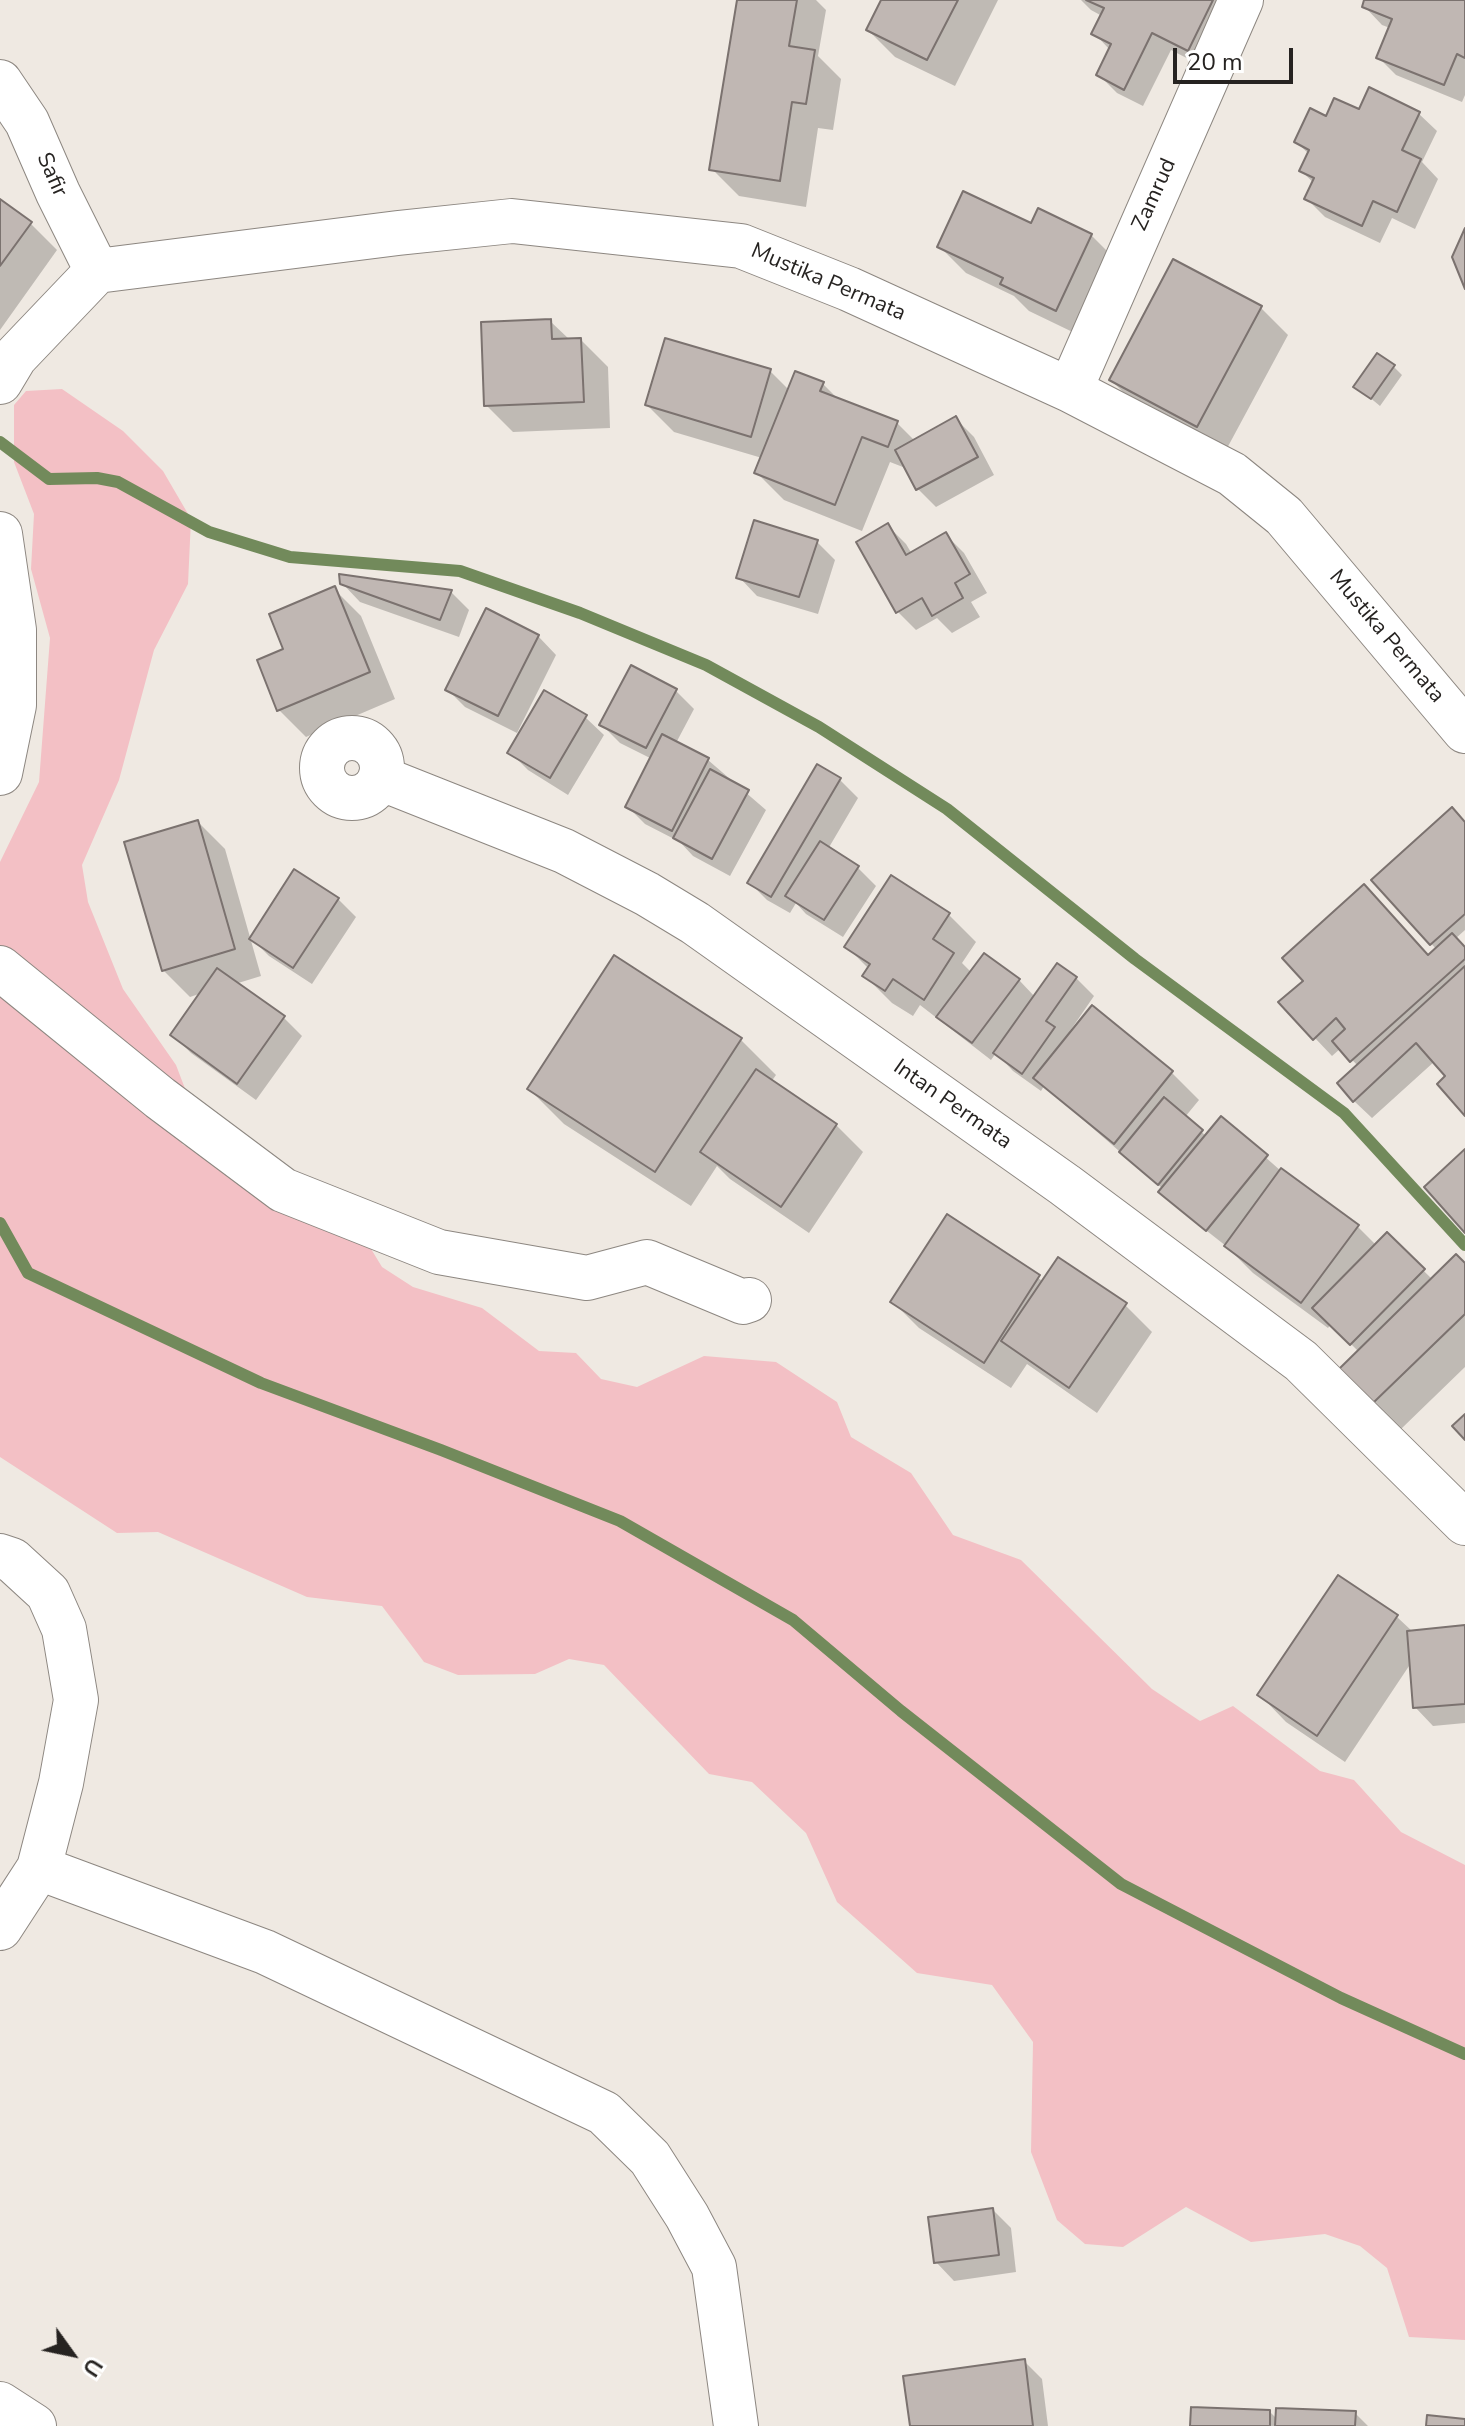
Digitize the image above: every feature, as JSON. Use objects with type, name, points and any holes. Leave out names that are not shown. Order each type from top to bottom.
[{"type":"street","name":"Zamrud","points":[[1070,390],[1241,0]]},
{"type":"street","name":"Safir","points":[[0,82],[27,122],[97,271]]},
{"type":"street","name":"Mustika Permata","points":[[97,271],[512,221],[741,246],[849,289],[1070,390],[1232,474],[1284,516],[1465,731]]},
{"type":"street","points":[[0,382],[15,357],[97,271]]},
{"type":"street","points":[[0,534],[14,630],[14,705],[0,773]]},
{"type":"street","name":"Intan Permata","points":[[380,778],[564,851],[695,923],[1065,1185],[1301,1361],[1465,1523]]},
{"type":"street","points":[[0,968],[148,1088],[283,1190],[439,1252],[587,1278],[647,1262],[743,1302],[749,1300]]},
{"type":"street","points":[[0,1556],[12,1560],[48,1593],[64,1629],[76,1700],[61,1783],[39,1868],[0,1928]]},
{"type":"street","points":[[39,1868],[265,1952],[604,2113],[650,2158],[687,2216],[714,2267],[736,2426]]},
{"type":"street","points":[[0,2404],[34,2426]]},
{"type":"shaded area","points":[[62,389],[123,431],[163,471],[191,519],[188,584],[154,650],[119,780],[82,865],[88,902],[123,989],[176,1065],[189,1099],[182,1144],[362,1234],[382,1267],[413,1287],[482,1308],[539,1351],[576,1353],[601,1379],[637,1387],[704,1356],[776,1362],[837,1402],[851,1437],[911,1473],[953,1535],[1021,1560],[1152,1689],[1200,1721],[1233,1706],[1320,1771],[1354,1780],[1401,1832],[1465,1865],[1465,2340],[1409,2337],[1387,2268],[1360,2246],[1325,2234],[1251,2242],[1186,2207],[1123,2247],[1085,2244],[1057,2220],[1031,2152],[1033,2042],[992,1985],[917,1973],[837,1902],[806,1833],[752,1782],[709,1774],[604,1665],[569,1659],[535,1674],[458,1675],[424,1662],[382,1606],[307,1597],[158,1532],[117,1533],[0,1457],[0,862],[39,782],[50,638],[31,569],[34,514],[14,462],[14,405],[26,391]]},
{"type":"building","points":[[737,0],[797,0],[789,46],[815,50],[806,104],[792,102],[780,181],[709,170]]},
{"type":"building","points":[[881,0],[958,0],[927,60],[866,30]]},
{"type":"building","points":[[1086,0],[1213,0],[1188,51],[1152,33],[1124,90],[1096,75],[1111,44],[1091,34],[1104,8]]},
{"type":"building","points":[[1364,0],[1465,0],[1465,58],[1457,54],[1444,85],[1376,58],[1392,19],[1362,7]]},
{"type":"building","points":[[1369,87],[1420,112],[1402,150],[1421,159],[1397,212],[1373,201],[1362,226],[1304,199],[1314,178],[1299,171],[1309,150],[1294,142],[1310,108],[1326,116],[1334,98],[1359,109]]},
{"type":"building","points":[[963,191],[1031,223],[1038,208],[1092,234],[1056,311],[1000,284],[1003,278],[937,247]]},
{"type":"building","points":[[0,199],[32,222],[0,266]]},
{"type":"building","points":[[1465,228],[1465,289],[1452,257]]},
{"type":"building","points":[[1173,259],[1262,306],[1197,427],[1109,380]]},
{"type":"building","points":[[551,319],[552,339],[581,338],[584,402],[484,406],[481,322]]},
{"type":"building","points":[[665,338],[771,369],[751,437],[645,405]]},
{"type":"building","points":[[1377,353],[1395,365],[1371,399],[1353,387]]},
{"type":"building","points":[[795,371],[824,382],[820,391],[898,421],[888,447],[862,437],[835,505],[754,473]]},
{"type":"building","points":[[956,416],[978,457],[916,490],[895,450]]},
{"type":"building","points":[[754,520],[818,540],[799,597],[736,578]]},
{"type":"building","points":[[888,523],[906,555],[946,532],[970,574],[955,583],[963,598],[932,616],[922,598],[896,613],[856,542]]},
{"type":"building","points":[[339,574],[452,590],[440,620],[340,584]]},
{"type":"building","points":[[335,586],[370,672],[277,711],[257,660],[283,649],[269,614]]},
{"type":"building","points":[[486,608],[539,635],[498,716],[445,690]]},
{"type":"building","points":[[631,665],[677,689],[646,748],[599,725]]},
{"type":"building","points":[[544,690],[587,715],[550,778],[507,753]]},
{"type":"building","points":[[662,734],[709,758],[672,831],[625,807]]},
{"type":"building","points":[[817,764],[841,778],[771,897],[747,883]]},
{"type":"building","points":[[710,769],[749,790],[712,859],[673,838]]},
{"type":"building","points":[[1452,807],[1465,822],[1465,914],[1430,945],[1371,880]]},
{"type":"building","points":[[198,820],[235,949],[162,971],[124,842]]},
{"type":"building","points":[[820,841],[859,866],[824,920],[785,896]]},
{"type":"building","points":[[294,869],[339,898],[293,968],[249,939]]},
{"type":"building","points":[[891,875],[950,913],[933,939],[954,953],[924,1000],[893,979],[885,991],[862,976],[870,964],[844,947]]},
{"type":"building","points":[[1364,884],[1428,955],[1452,933],[1465,947],[1465,959],[1350,1062],[1332,1041],[1345,1029],[1336,1018],[1313,1040],[1278,1002],[1303,981],[1282,958]]},
{"type":"building","points":[[984,953],[1020,979],[972,1043],[936,1017]]},
{"type":"building","points":[[614,955],[742,1038],[655,1172],[527,1089]]},
{"type":"building","points":[[1057,963],[1077,977],[1046,1021],[1055,1027],[1022,1074],[993,1053]]},
{"type":"building","points":[[1465,966],[1465,1116],[1437,1084],[1445,1076],[1416,1043],[1353,1102],[1337,1083]]},
{"type":"building","points":[[217,968],[285,1016],[237,1084],[170,1035]]},
{"type":"building","points":[[1092,1005],[1173,1071],[1114,1144],[1033,1078]]},
{"type":"building","points":[[756,1069],[837,1124],[781,1207],[700,1152]]},
{"type":"building","points":[[1164,1097],[1203,1130],[1158,1185],[1119,1152]]},
{"type":"building","points":[[1221,1116],[1268,1155],[1206,1231],[1158,1192]]},
{"type":"building","points":[[1465,1149],[1465,1233],[1424,1187]]},
{"type":"building","points":[[1281,1168],[1359,1225],[1301,1303],[1224,1246]]},
{"type":"building","points":[[947,1214],[1040,1275],[984,1363],[890,1302]]},
{"type":"building","points":[[1387,1232],[1425,1269],[1350,1345],[1312,1308]]},
{"type":"building","points":[[1456,1254],[1465,1263],[1465,1314],[1373,1403],[1339,1369]]},
{"type":"building","points":[[1058,1257],[1127,1303],[1069,1388],[1001,1341]]},
{"type":"building","points":[[1465,1414],[1465,1440],[1452,1426]]},
{"type":"building","points":[[1338,1575],[1398,1615],[1317,1736],[1257,1695]]},
{"type":"building","points":[[1465,1625],[1465,1704],[1413,1708],[1407,1631]]},
{"type":"building","points":[[993,2208],[999,2255],[934,2263],[928,2217]]},
{"type":"building","points":[[1025,2359],[1033,2426],[910,2426],[903,2376]]},
{"type":"building","points":[[1191,2407],[1270,2410],[1270,2426],[1190,2426]]},
{"type":"building","points":[[1276,2408],[1356,2411],[1355,2426],[1275,2426]]},
{"type":"building","points":[[1427,2415],[1465,2419],[1465,2426],[1426,2426]]},
{"type":"waterway","points":[[0,442],[49,479],[97,478],[118,482],[209,532],[290,557],[460,571],[580,613],[706,665],[819,727],[947,809],[1135,959],[1344,1113],[1465,1245]]},
{"type":"waterway","points":[[0,1223],[28,1273],[261,1383],[620,1521],[793,1620],[901,1711],[1121,1884],[1341,1998],[1465,2054]]}]
